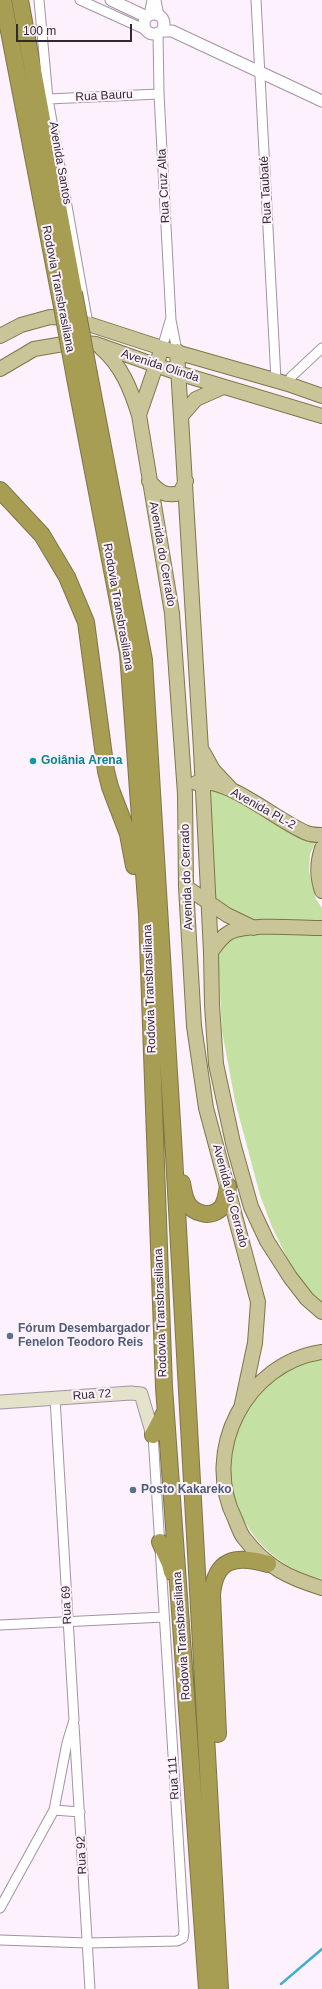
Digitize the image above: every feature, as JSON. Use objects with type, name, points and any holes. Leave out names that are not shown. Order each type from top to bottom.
[{"type":"highway","name":"Rodovia Transbrasiliana","points":[[4,0],[67,294]]},
{"type":"highway","name":"Rodovia Transbrasiliana","points":[[20,0],[67,294],[128,653],[148,948],[165,1412],[207,1989]]},
{"type":"highway","name":"Rodovia Transbrasiliana","points":[[82,376],[144,660],[174,1155],[220,1989]]},
{"type":"highway","points":[[0,490],[42,534],[67,577],[86,622],[106,771],[110,787],[128,834],[139,912],[148,948]]},
{"type":"highway","points":[[174,1155],[187,1202],[197,1211],[207,1214],[218,1211],[225,1202],[228,1186]]},
{"type":"highway","points":[[152,1435],[165,1412]]},
{"type":"highway","points":[[160,1542],[170,1564],[180,1611]]},
{"type":"highway","points":[[212,1831],[216,1801],[218,1745],[212,1596],[213,1581],[219,1570],[227,1564],[237,1560],[250,1559],[268,1564]]},
{"type":"main road","name":"Avenida Olinda","points":[[0,336],[21,325],[50,317],[70,318],[162,348],[282,382],[322,396]]},
{"type":"main road","name":"Avenida Olinda","points":[[0,369],[34,349],[75,342],[96,344],[223,387],[322,416]]},
{"type":"main road","points":[[96,344],[112,358],[131,389],[139,415]]},
{"type":"main road","name":"Avenida do Cerrado","points":[[162,348],[139,415],[172,613],[185,794],[186,887],[194,1026],[206,1108],[258,1302],[254,1343],[242,1404]]},
{"type":"main road","name":"Avenida do Cerrado","points":[[177,352],[202,750],[212,1005],[216,1064],[233,1144],[251,1207],[267,1241],[290,1277],[307,1299],[322,1312]]},
{"type":"main road","points":[[181,416],[196,399],[223,387]]},
{"type":"main road","points":[[149,481],[161,494],[171,496],[180,493],[186,480]]},
{"type":"main road","points":[[202,750],[213,770],[233,791]]},
{"type":"main road","points":[[185,794],[194,785],[203,782]]},
{"type":"main road","name":"Avenida PL-2","points":[[203,782],[233,791],[307,833],[322,836]]},
{"type":"main road","points":[[322,848],[318,863],[318,877],[322,891]]},
{"type":"main road","points":[[186,887],[227,915],[254,928]]},
{"type":"main road","points":[[211,952],[221,938],[231,932],[254,928],[322,928]]},
{"type":"main road","points":[[322,1352],[306,1354],[270,1373],[242,1404],[227,1436],[222,1471],[228,1506],[244,1538],[268,1564],[294,1580],[322,1588]]},
{"type":"main road","name":"Rua 72","points":[[0,1402],[131,1393],[141,1394],[152,1435]]},
{"type":"street","name":"Avenida Santos","points":[[39,0],[48,99],[88,324]]},
{"type":"street","points":[[80,0],[156,25]]},
{"type":"street","points":[[111,0],[156,25],[322,101]]},
{"type":"street","name":"Rua Cruz Alta","points":[[152,0],[156,25]]},
{"type":"street","name":"Rua Cruz Alta","points":[[156,0],[159,94],[171,320],[177,352]]},
{"type":"street","name":"Rua Taubaté","points":[[256,0],[282,382]]},
{"type":"street","name":"Rua Bauru","points":[[48,99],[159,94]]},
{"type":"street","name":"Rua Cruz Alta","points":[[162,348],[171,320]]},
{"type":"street","points":[[282,382],[291,377],[322,348]]},
{"type":"street","name":"Rua 69","points":[[0,1908],[54,1810],[67,1742],[74,1720],[55,1398]]},
{"type":"street","name":"Rua 111","points":[[0,1940],[87,1943],[177,1941],[182,1938],[184,1931],[152,1435]]},
{"type":"street","points":[[0,1625],[164,1617]]},
{"type":"street","name":"Rua 92","points":[[74,1720],[90,1989]]},
{"type":"street","points":[[54,1810],[80,1812]]},
{"type":"green space","points":[[218,788],[316,841],[310,854],[309,871],[316,899],[322,908],[322,921],[259,922],[248,920],[213,901],[207,793],[211,789]]},
{"type":"green space","points":[[322,932],[322,1307],[307,1299],[272,1227],[260,1195],[235,1101],[222,1031],[218,952],[223,939],[237,933]]},
{"type":"green space","points":[[322,1356],[322,1579],[293,1568],[269,1551],[250,1530],[237,1504],[231,1477],[232,1449],[241,1421],[258,1394],[272,1380],[287,1370]]},
{"type":"waterway","points":[[281,1984],[322,1949]]},
{"type":"place","name":"Goiânia Arena","points":[[33,761]]},
{"type":"place","name":"Fórum Desembargador Fenelon Teodoro Reis","points":[[10,1336]]},
{"type":"place","name":"Posto Kakareko","points":[[133,1490]]}]
